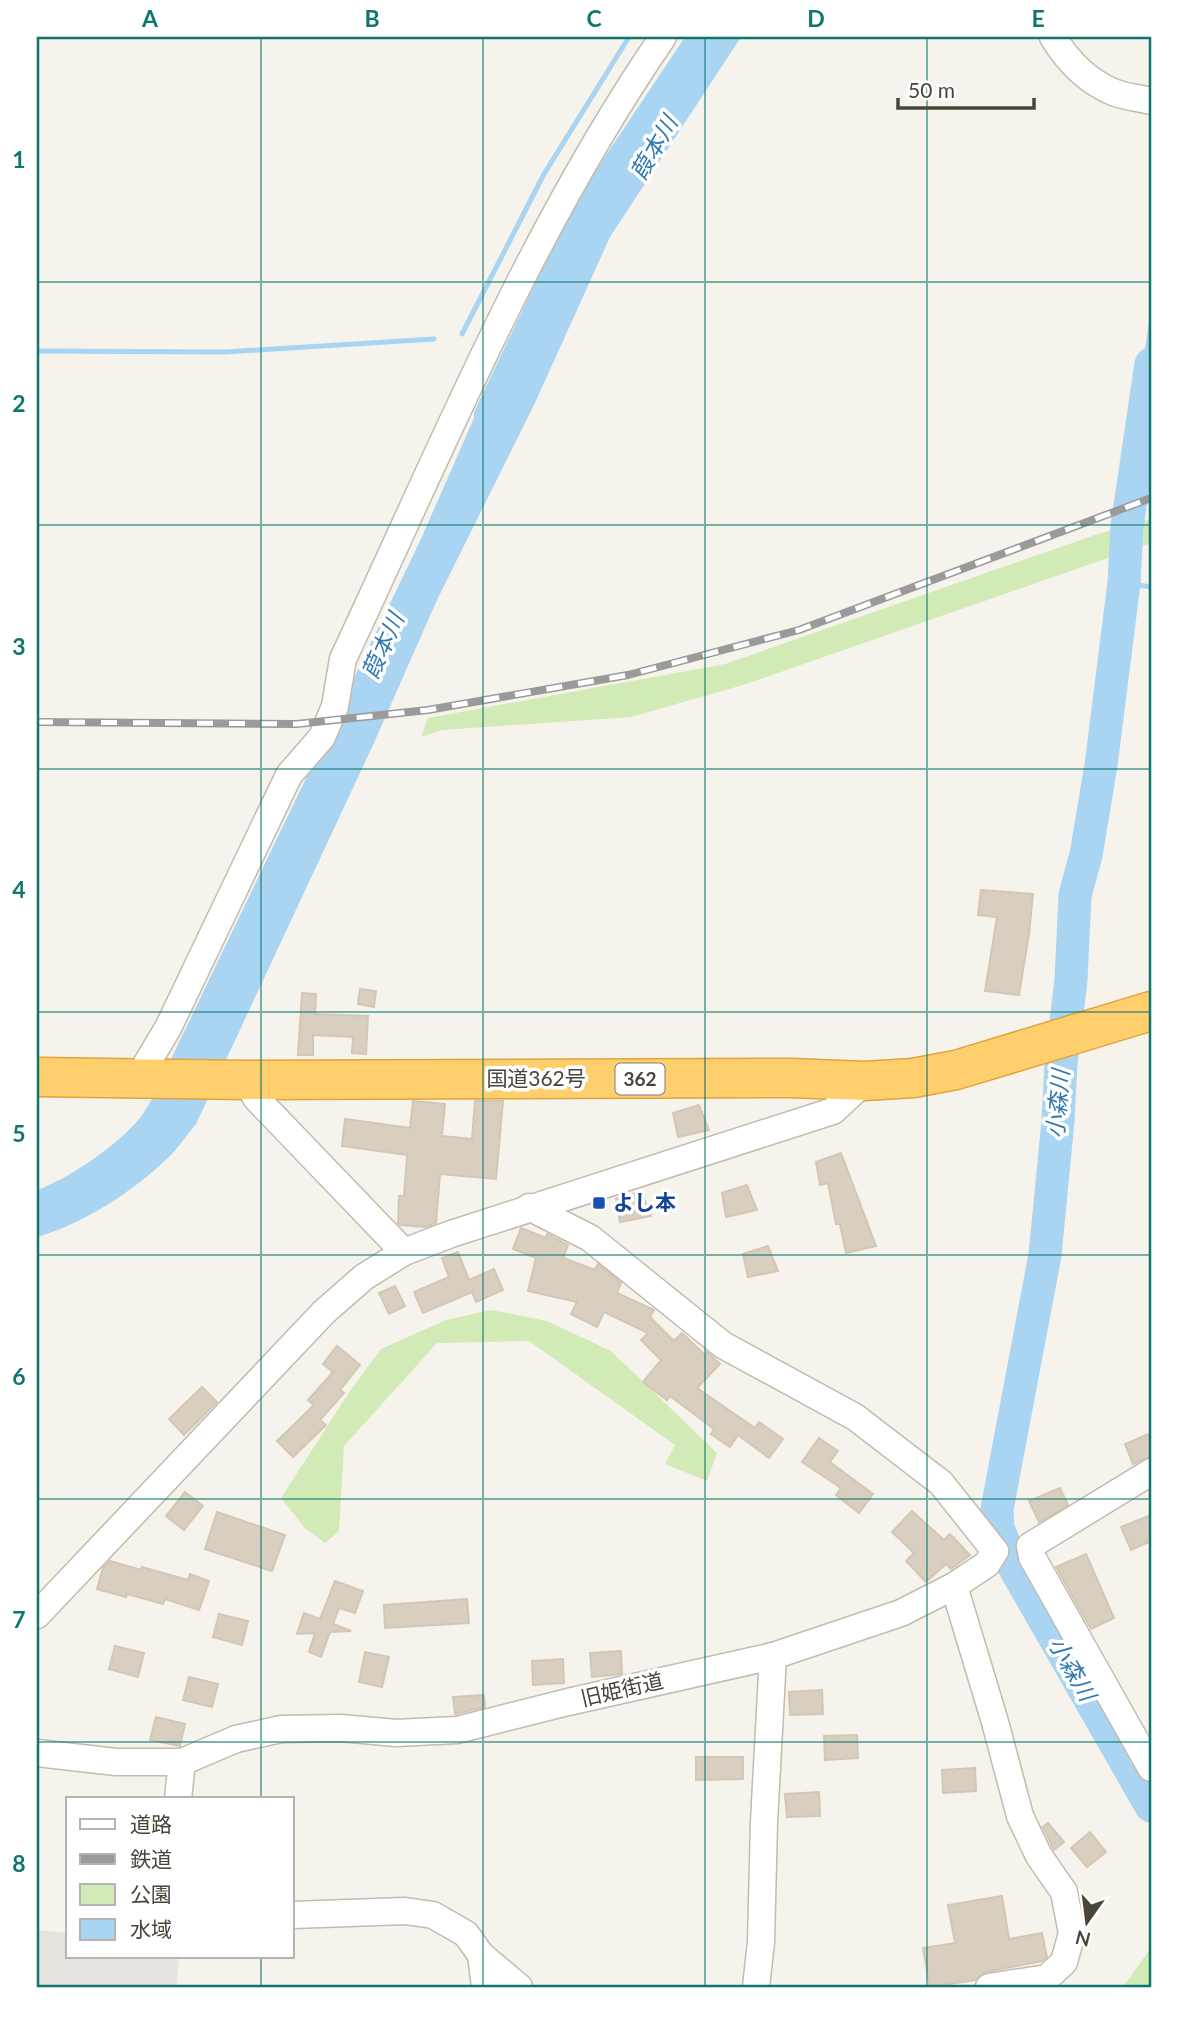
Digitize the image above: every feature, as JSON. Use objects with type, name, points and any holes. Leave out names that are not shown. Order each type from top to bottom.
[{"type":"highway","name":"国道362号","points":[[37,1077],[239,1080],[913,1078],[956,1070],[1151,1011]]},
{"type":"street","points":[[146,1077],[147,1063],[168,1028],[289,775],[322,737],[335,706],[343,659],[557,208],[663,37]]},
{"type":"street","points":[[1053,37],[1064,54],[1084,75],[1114,93],[1151,101]]},
{"type":"street","points":[[239,1080],[404,1252]]},
{"type":"street","points":[[37,1615],[324,1312],[363,1277],[404,1252],[529,1208],[833,1111],[865,1080]]},
{"type":"street","points":[[529,1208],[590,1238],[723,1345],[855,1417],[941,1483],[995,1551],[1032,1557]]},
{"type":"street","points":[[1151,1472],[1030,1546],[1032,1557],[1151,1769]]},
{"type":"street","name":"旧姫街道","points":[[37,1753],[116,1762],[182,1762],[236,1739],[281,1730],[457,1730],[773,1656],[901,1613],[954,1586],[987,1564],[995,1551]]},
{"type":"street","points":[[954,1586],[1020,1816],[1039,1856],[1063,1892],[1072,1933],[1064,1962],[1047,1979],[989,1987]]},
{"type":"street","points":[[756,1987],[761,1942],[773,1656]]},
{"type":"street","points":[[178,1797],[182,1762]]},
{"type":"street","points":[[294,1915],[405,1911],[433,1915],[466,1934],[481,1955],[519,1987]]},
{"type":"street","points":[[481,1955],[485,1987]]},
{"type":"shaded area","points":[[37,1930],[66,1933],[66,1958],[179,1960],[176,1987],[37,1987]]},
{"type":"green space","points":[[1151,519],[1151,543],[743,685],[631,717],[442,730],[421,737],[428,718],[725,664],[1095,535]]},
{"type":"green space","points":[[491,1310],[547,1321],[611,1351],[717,1453],[707,1481],[665,1464],[675,1445],[529,1341],[437,1343],[344,1446],[339,1531],[325,1543],[305,1528],[281,1498],[350,1391],[381,1349],[446,1320]]},
{"type":"green space","points":[[1151,1948],[1151,1987],[1123,1987]]},
{"type":"water","name":"葭本川","points":[[685,37],[741,37],[610,237],[534,405],[437,600],[373,745],[196,1124],[168,1158],[139,1183],[73,1224],[37,1237],[37,1190],[63,1178],[106,1150],[130,1129],[152,1099],[421,539],[474,418],[474,412],[572,206]]},
{"type":"water","points":[[1151,307],[1151,457],[1137,490],[1127,476]]},
{"type":"building","points":[[981,890],[1033,894],[1019,995],[985,991],[997,917],[978,915]]},
{"type":"building","points":[[360,989],[376,991],[374,1007],[358,1004]]},
{"type":"building","points":[[302,993],[316,994],[315,1014],[368,1016],[366,1054],[352,1053],[353,1037],[313,1035],[313,1055],[298,1055]]},
{"type":"building","points":[[413,1101],[445,1104],[442,1136],[472,1139],[475,1101],[503,1101],[496,1179],[440,1174],[436,1223],[426,1227],[398,1223],[399,1196],[404,1196],[407,1155],[342,1146],[345,1119],[410,1128]]},
{"type":"building","points":[[699,1105],[709,1130],[678,1137],[673,1113]]},
{"type":"building","points":[[841,1153],[876,1246],[846,1253],[840,1224],[836,1224],[828,1183],[820,1185],[816,1162]]},
{"type":"building","points":[[747,1185],[757,1210],[726,1217],[722,1193]]},
{"type":"building","points":[[641,1191],[651,1216],[620,1222],[616,1199]]},
{"type":"building","points":[[521,1228],[546,1238],[547,1234],[568,1245],[563,1258],[595,1270],[598,1264],[621,1283],[617,1293],[654,1310],[650,1317],[674,1341],[682,1333],[705,1355],[707,1352],[714,1358],[720,1364],[697,1388],[755,1428],[759,1422],[783,1439],[769,1458],[738,1435],[730,1447],[711,1434],[714,1429],[670,1396],[667,1400],[643,1382],[661,1360],[641,1340],[648,1333],[604,1312],[597,1327],[571,1314],[577,1302],[528,1291],[536,1258],[513,1249]]},
{"type":"building","points":[[768,1246],[778,1271],[748,1277],[743,1254]]},
{"type":"building","points":[[458,1252],[469,1280],[494,1269],[503,1290],[476,1302],[472,1292],[423,1313],[414,1292],[449,1277],[442,1258]]},
{"type":"building","points":[[395,1286],[405,1306],[389,1314],[379,1293]]},
{"type":"building","points":[[337,1346],[360,1365],[340,1390],[344,1393],[320,1420],[326,1425],[293,1457],[277,1441],[314,1405],[308,1400],[333,1372],[323,1364]]},
{"type":"building","points":[[202,1387],[217,1402],[184,1435],[169,1419]]},
{"type":"building","points":[[1151,1433],[1151,1456],[1133,1464],[1125,1444]]},
{"type":"building","points":[[819,1438],[838,1451],[830,1462],[873,1494],[859,1513],[836,1495],[841,1488],[802,1462]]},
{"type":"building","points":[[1060,1488],[1068,1505],[1039,1522],[1029,1501]]},
{"type":"building","points":[[185,1492],[203,1506],[184,1530],[166,1516]]},
{"type":"building","points":[[912,1511],[944,1540],[950,1534],[970,1555],[951,1569],[946,1564],[926,1582],[906,1561],[914,1553],[892,1532]]},
{"type":"building","points":[[217,1512],[285,1535],[272,1571],[205,1549]]},
{"type":"building","points":[[1151,1515],[1151,1541],[1131,1550],[1121,1527]]},
{"type":"building","points":[[1086,1554],[1114,1618],[1091,1629],[1056,1567]]},
{"type":"building","points":[[110,1561],[188,1580],[190,1574],[209,1581],[199,1610],[165,1599],[163,1604],[97,1589],[103,1568]]},
{"type":"building","points":[[335,1581],[363,1591],[355,1613],[339,1608],[333,1624],[351,1631],[330,1632],[321,1657],[309,1652],[315,1633],[297,1634],[304,1613],[320,1619]]},
{"type":"building","points":[[467,1599],[469,1623],[385,1628],[384,1605]]},
{"type":"building","points":[[219,1614],[248,1621],[242,1645],[213,1637]]},
{"type":"building","points":[[115,1646],[144,1653],[138,1677],[109,1669]]},
{"type":"building","points":[[621,1651],[622,1674],[592,1677],[590,1653]]},
{"type":"building","points":[[365,1652],[389,1657],[382,1687],[359,1682]]},
{"type":"building","points":[[563,1659],[564,1683],[533,1685],[532,1661]]},
{"type":"building","points":[[189,1677],[218,1684],[212,1707],[183,1700]]},
{"type":"building","points":[[822,1690],[823,1714],[790,1715],[789,1692]]},
{"type":"building","points":[[484,1695],[485,1707],[455,1714],[453,1697]]},
{"type":"building","points":[[156,1717],[185,1724],[180,1746],[150,1740]]},
{"type":"building","points":[[857,1735],[858,1758],[825,1760],[824,1736]]},
{"type":"building","points":[[696,1757],[743,1757],[743,1779],[696,1780]]},
{"type":"building","points":[[975,1768],[976,1791],[943,1793],[942,1770]]},
{"type":"building","points":[[819,1792],[820,1816],[787,1817],[785,1794]]},
{"type":"building","points":[[1048,1823],[1064,1842],[1054,1850],[1043,1827]]},
{"type":"building","points":[[1090,1832],[1106,1852],[1087,1867],[1071,1848]]},
{"type":"building","points":[[1002,1896],[1009,1939],[1042,1933],[1047,1957],[1042,1961],[986,1972],[975,1980],[930,1987],[923,1948],[955,1943],[948,1905]]},
{"type":"waterway","points":[[462,334],[544,174],[629,37]]},
{"type":"waterway","points":[[37,351],[224,352],[434,339]]},
{"type":"waterway","name":"小森川","points":[[1151,364],[1127,526],[1124,583],[1101,765],[1086,855],[1075,895],[1071,980],[1045,1255],[997,1509],[998,1528],[1013,1565],[1151,1806]]},
{"type":"waterway","points":[[1124,583],[1151,587]]},
{"type":"railway","points":[[37,722],[297,724],[428,710],[628,675],[799,630],[1151,498]]},
{"type":"place","name":"よし本","points":[[599,1203]]}]
